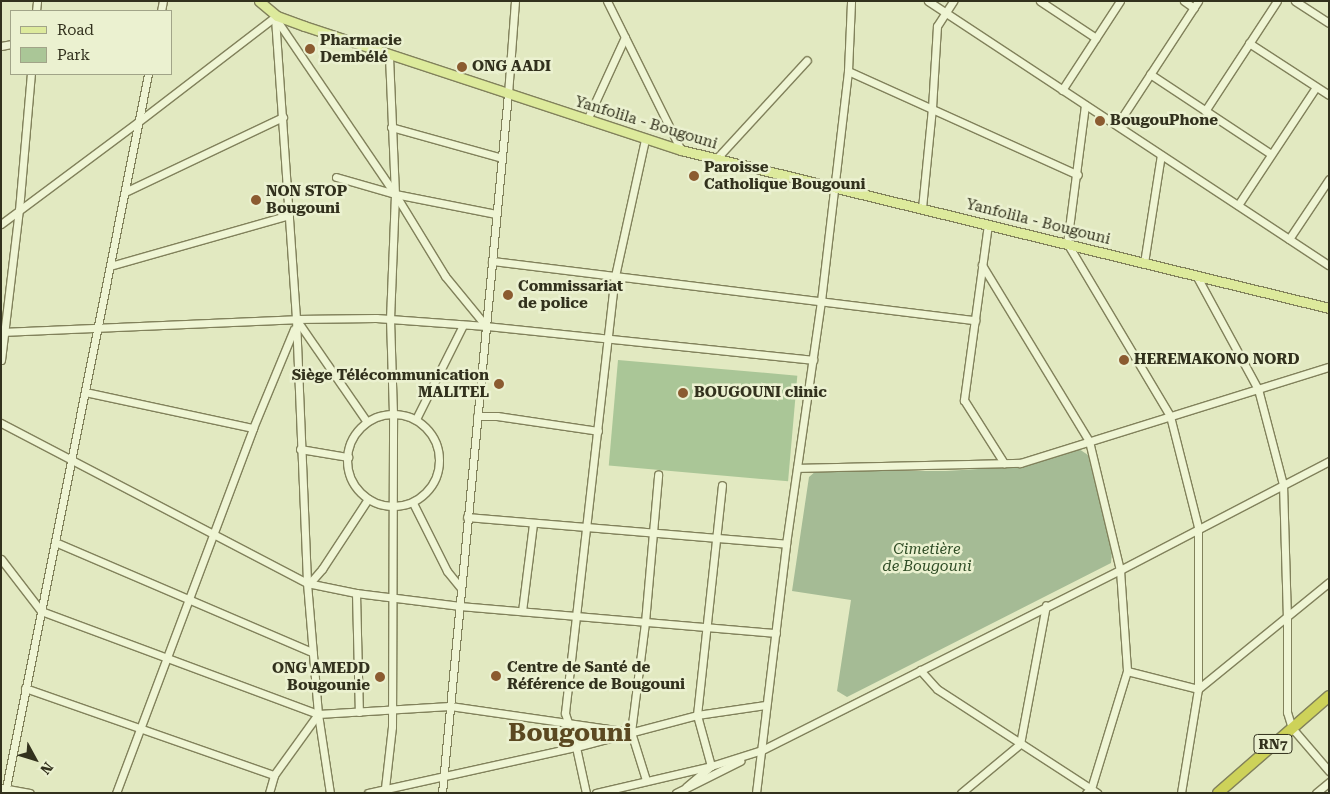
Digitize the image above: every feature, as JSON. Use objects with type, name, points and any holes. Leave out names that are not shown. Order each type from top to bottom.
[{"type":"highway","name":"RN7","points":[[1218,793],[1329,696]]},
{"type":"main road","name":"Yanfolila - Bougouni","points":[[259,1],[276,17],[389,56],[681,150],[1196,274],[1329,308]]},
{"type":"street","points":[[442,793],[508,94],[515,1]]},
{"type":"street","points":[[607,1],[681,150]]},
{"type":"street","points":[[756,793],[762,750],[765,705],[776,633],[786,544],[821,301],[848,71],[851,1]]},
{"type":"street","points":[[928,1],[1329,265]]},
{"type":"street","points":[[922,208],[932,108],[937,26],[954,1]]},
{"type":"street","points":[[1040,1],[1096,38]]},
{"type":"street","points":[[1062,90],[1120,1]]},
{"type":"street","points":[[1184,1],[1194,8]]},
{"type":"street","points":[[1117,125],[1198,1]]},
{"type":"street","points":[[1205,111],[1277,1]]},
{"type":"street","points":[[1296,1],[1329,23]]},
{"type":"street","points":[[276,17],[296,322],[300,449],[312,652],[318,714],[330,793]]},
{"type":"street","points":[[1,224],[276,17]]},
{"type":"street","points":[[276,17],[395,194],[445,276],[486,326]]},
{"type":"street","points":[[587,120],[625,37]]},
{"type":"street","points":[[1249,43],[1329,96]]},
{"type":"street","points":[[385,788],[392,711],[393,414],[390,319],[395,194],[389,56]]},
{"type":"street","points":[[716,159],[807,60]]},
{"type":"street","points":[[848,71],[1078,175]]},
{"type":"street","points":[[1150,74],[1271,154]]},
{"type":"street","points":[[1,360],[19,210],[31,75]]},
{"type":"street","points":[[30,793],[4,790],[148,75]]},
{"type":"street","points":[[1238,205],[1316,87]]},
{"type":"street","points":[[1085,105],[1078,175],[1068,243],[1170,416],[1198,527],[1198,689],[1181,793]]},
{"type":"street","points":[[125,192],[283,117]]},
{"type":"street","points":[[391,127],[502,158]]},
{"type":"street","points":[[586,793],[576,747],[565,713],[578,617],[615,276],[645,139]]},
{"type":"street","points":[[1144,263],[1161,155]]},
{"type":"street","points":[[336,177],[395,194],[496,214]]},
{"type":"street","points":[[1289,239],[1329,179]]},
{"type":"street","points":[[110,266],[289,215]]},
{"type":"street","points":[[988,224],[964,400],[1004,463]]},
{"type":"street","points":[[492,261],[975,320]]},
{"type":"street","points":[[920,670],[937,689],[1091,792],[1127,671],[1120,570],[1089,441],[982,266]]},
{"type":"street","points":[[1196,274],[1258,389],[1282,484],[1287,617],[1287,712],[1292,728],[1329,771]]},
{"type":"street","points":[[3,332],[390,319],[486,326],[813,360]]},
{"type":"street","points":[[296,322],[367,422]]},
{"type":"street","points":[[116,793],[253,428],[296,322]]},
{"type":"street","points":[[416,419],[463,324]]},
{"type":"street","points":[[797,468],[1020,463],[1329,367]]},
{"type":"street","points":[[85,392],[253,428]]},
{"type":"street","points":[[402,414],[416,419],[428,428],[436,440],[440,461],[434,483],[413,503],[378,504],[368,498],[354,485],[348,468],[350,444],[358,430],[367,422],[382,415],[402,414]]},
{"type":"street","points":[[477,416],[497,416],[598,431]]},
{"type":"street","points":[[1,423],[308,584],[356,593],[460,606],[776,633]]},
{"type":"street","points":[[300,449],[348,457]]},
{"type":"street","points":[[676,793],[1046,605],[1120,570],[1198,527],[1329,461]]},
{"type":"street","points":[[646,780],[631,732],[646,622],[658,475]]},
{"type":"street","points":[[711,766],[697,715],[718,538],[722,485]]},
{"type":"street","points":[[308,584],[322,569],[368,498]]},
{"type":"street","points":[[413,503],[447,571],[461,588]]},
{"type":"street","points":[[467,517],[587,529],[786,544]]},
{"type":"street","points":[[522,611],[534,524]]},
{"type":"street","points":[[55,542],[312,652]]},
{"type":"street","points":[[1,560],[41,611],[318,714],[450,706],[567,721],[631,732]]},
{"type":"street","points":[[1198,689],[1329,582]]},
{"type":"street","points":[[356,593],[359,712]]},
{"type":"street","points":[[961,793],[1020,744],[1046,605]]},
{"type":"street","points":[[1127,671],[1198,689]]},
{"type":"street","points":[[25,688],[142,727],[274,775]]},
{"type":"street","points":[[368,793],[576,747],[697,715],[765,705]]},
{"type":"street","points":[[269,793],[274,775],[318,714]]},
{"type":"street","points":[[596,793],[711,766],[762,750]]},
{"type":"street","points":[[686,787],[711,766]]},
{"type":"street","points":[[1316,793],[1329,782]]},
{"type":"green space","points":[[618,360],[797,376],[788,481],[609,466]]},
{"type":"green space","name":"Cimetière de Bougouni","points":[[1079,449],[1088,455],[1112,552],[1111,563],[847,697],[837,691],[851,600],[792,591],[809,477],[816,471],[946,471],[1024,466]]},
{"type":"place","name":"Pharmacie Dembélé","points":[[310,49]]},
{"type":"place","name":"ONG AADI","points":[[462,67]]},
{"type":"place","name":"BougouPhone","points":[[1100,121]]},
{"type":"place","name":"Paroisse Catholique Bougouni","points":[[694,176]]},
{"type":"place","name":"NON STOP Bougouni","points":[[256,200]]},
{"type":"place","name":"Commissariat de police","points":[[508,295]]},
{"type":"place","name":"HEREMAKONO NORD","points":[[1124,360]]},
{"type":"place","name":"Siège Télécommunication MALITEL","points":[[499,384]]},
{"type":"place","name":"BOUGOUNI clinic","points":[[683,393]]},
{"type":"place","name":"Centre de Santé de Référence de Bougouni","points":[[496,676]]},
{"type":"place","name":"ONG AMEDD Bougounie","points":[[380,677]]},
{"type":"district","name":"Bougouni","points":[[570,733]]}]
